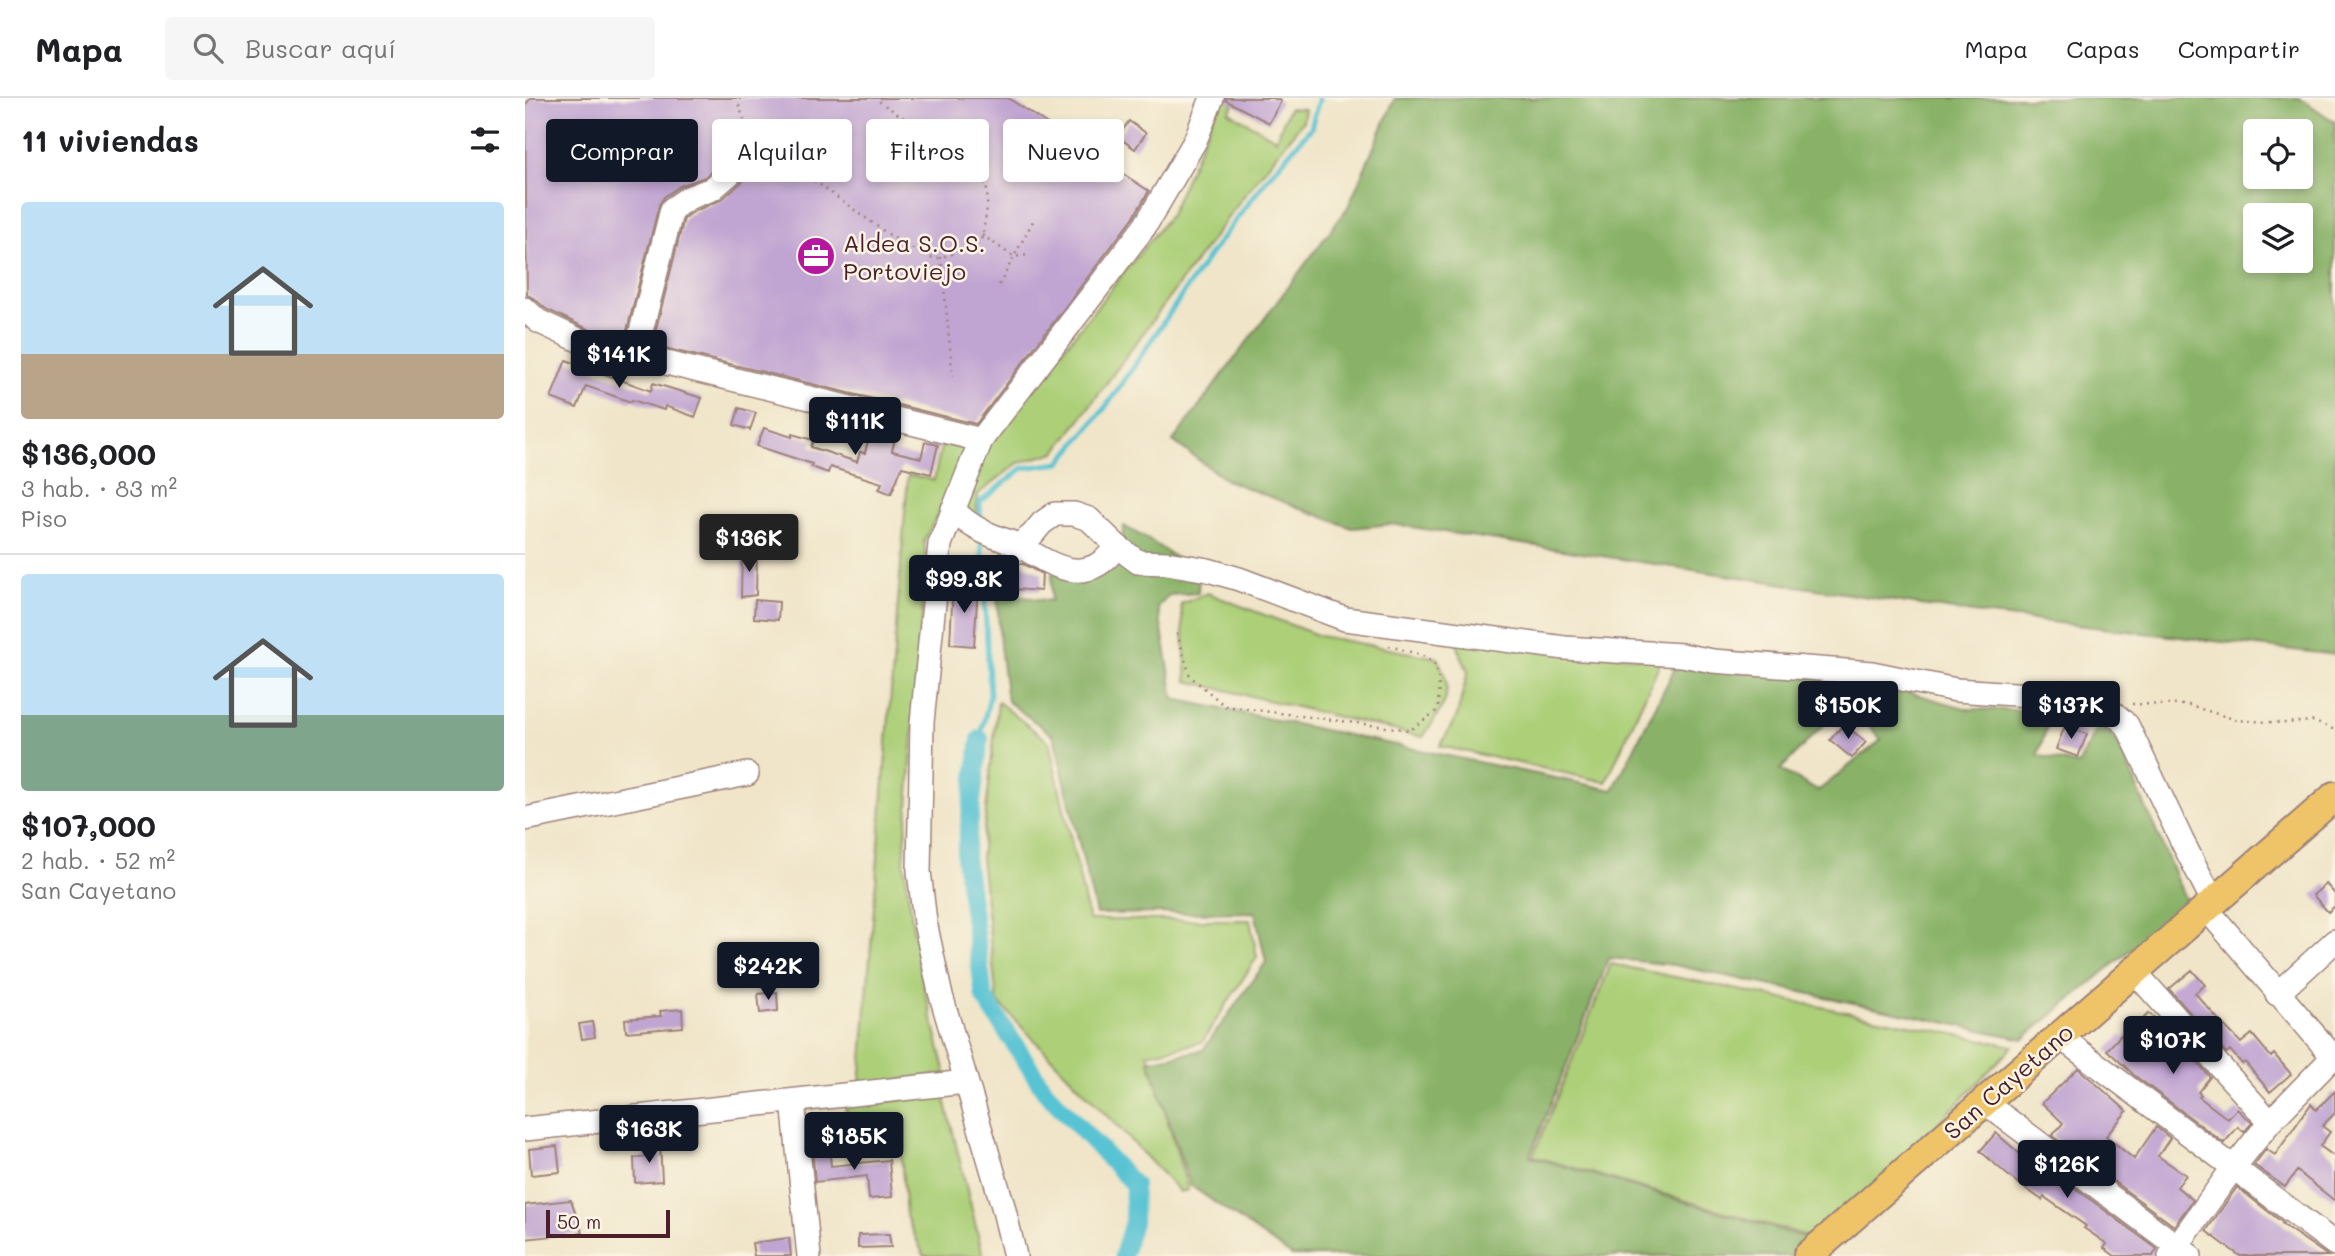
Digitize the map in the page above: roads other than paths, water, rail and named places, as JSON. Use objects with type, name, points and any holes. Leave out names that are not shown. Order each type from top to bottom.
[{"type":"main road","name":"San Cayetano","points":[[1808,1256],[2335,796]]},
{"type":"street","points":[[1015,1256],[940,992],[925,922],[919,871],[922,722],[940,544],[981,440],[1145,226],[1195,141],[1212,98]]},
{"type":"street","points":[[635,355],[672,209],[688,198],[712,190],[721,182]]},
{"type":"street","points":[[525,309],[538,321],[585,343],[981,440]]},
{"type":"street","points":[[953,509],[964,522],[993,537],[1019,545],[1063,570],[1095,566],[1107,560],[1117,546]]},
{"type":"street","points":[[1019,545],[1055,514],[1073,514],[1089,519],[1138,562],[1167,563],[1208,570],[1239,579],[1345,620],[1565,648],[1682,655],[1713,661],[1873,673],[1956,690],[2058,697],[2111,711],[2127,725],[2209,904],[2277,994],[2334,1057],[2270,1122],[2233,1168],[2179,1253],[1984,1102]]},
{"type":"street","points":[[525,819],[747,774]]},
{"type":"street","points":[[2277,994],[2335,941]]},
{"type":"street","points":[[2134,971],[2270,1122]]},
{"type":"street","points":[[2059,1037],[2335,1244]]},
{"type":"street","points":[[525,1129],[966,1082]]},
{"type":"street","points":[[793,1101],[809,1256]]},
{"type":"waterway","points":[[981,524],[980,502],[1023,468],[1060,463],[1108,404],[1210,254],[1266,180],[1311,128],[1319,98]]},
{"type":"waterway","points":[[980,739],[990,695],[981,537]]},
{"type":"waterway","points":[[980,739],[965,857],[984,997],[1045,1091],[1134,1185],[1133,1222],[1123,1256]]},
{"type":"place","name":"Aldea S.O.S. Portoviejo","points":[[816,256]]}]
